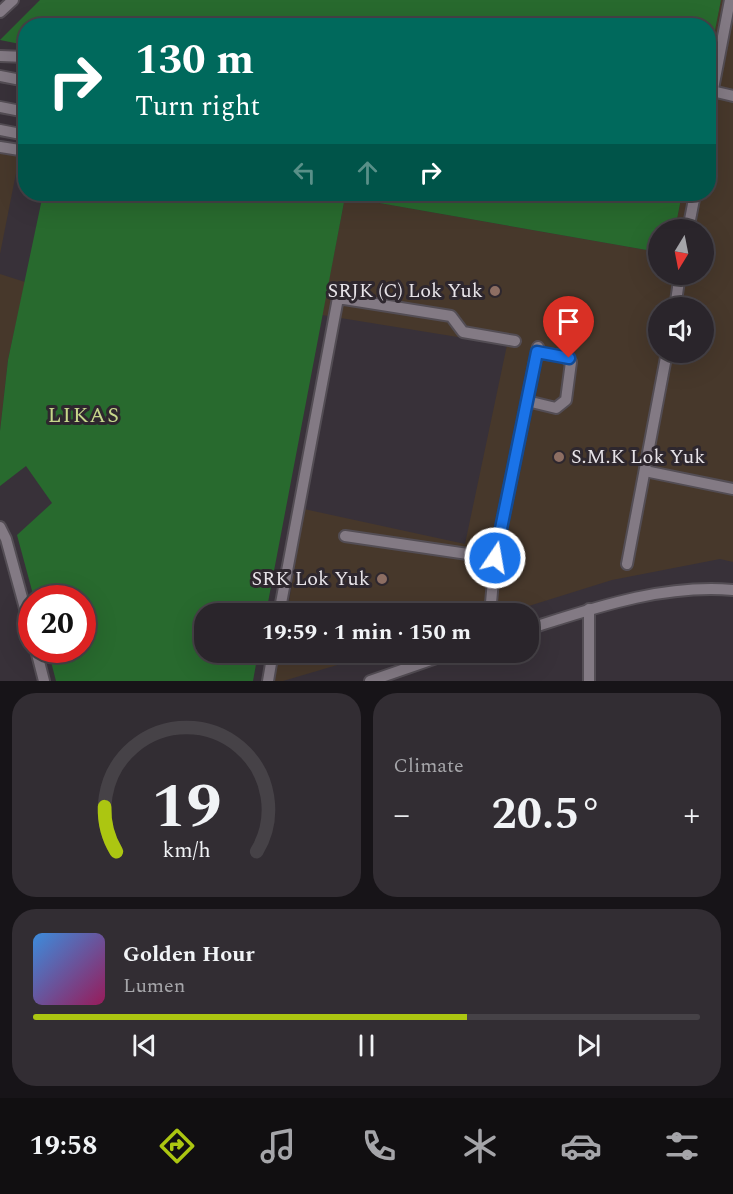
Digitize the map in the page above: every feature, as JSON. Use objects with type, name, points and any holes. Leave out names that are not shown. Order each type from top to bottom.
[{"type":"street","points":[[0,12],[13,0]]},
{"type":"street","points":[[716,74],[730,15],[730,0]]},
{"type":"street","points":[[0,56],[18,57]]},
{"type":"street","points":[[0,76],[18,79]]},
{"type":"street","points":[[716,92],[733,96]]},
{"type":"street","points":[[0,107],[18,110]]},
{"type":"street","points":[[0,130],[18,133]]},
{"type":"street","points":[[0,147],[18,150]]},
{"type":"street","points":[[690,219],[694,201]]},
{"type":"street","points":[[281,603],[338,298],[451,316],[464,332],[515,341]]},
{"type":"street","points":[[491,603],[495,558],[527,401],[538,350],[563,356],[571,362],[566,400],[556,408],[527,401]]},
{"type":"street","points":[[627,564],[665,363]]},
{"type":"street","points":[[645,471],[733,489]]},
{"type":"street","points":[[0,527],[6,539],[19,585]]},
{"type":"street","points":[[345,536],[495,558]]},
{"type":"street","points":[[539,625],[589,609],[671,591],[733,590]]},
{"type":"street","points":[[589,609],[589,681]]},
{"type":"street","points":[[39,663],[44,681]]},
{"type":"street","points":[[268,681],[271,663]]},
{"type":"street","points":[[370,681],[422,663]]},
{"type":"shaded area","points":[[721,0],[733,0],[733,562],[720,559],[612,580],[538,603],[289,603],[304,509],[465,544],[507,345],[322,315],[344,201],[368,201],[648,250],[648,285],[714,285],[714,219],[677,219],[681,201],[716,201],[716,25]]},
{"type":"shaded area","points":[[0,149],[18,153],[18,163],[0,254]]},
{"type":"shaded area","points":[[0,274],[25,282],[8,360],[0,431]]},
{"type":"shaded area","points":[[278,663],[344,663],[283,681],[274,681]]},
{"type":"green space","points":[[40,0],[721,0],[716,25],[716,18],[22,18]]},
{"type":"green space","points":[[18,22],[18,44],[0,40]]},
{"type":"green space","points":[[42,201],[344,201],[268,603],[194,603],[194,663],[256,663],[253,681],[56,681],[51,663],[96,663],[96,585],[30,585],[17,535],[52,503],[26,466],[0,486],[0,431],[8,360]]},
{"type":"green space","points":[[368,201],[681,201],[677,219],[648,219],[648,250]]},
{"type":"place","name":"SRJK (C) Lok Yuk","points":[[495,291]]},
{"type":"place","name":"S.M.K Lok Yuk","points":[[559,457]]},
{"type":"place","name":"SRK Lok Yuk","points":[[382,579]]},
{"type":"district","name":"LIKAS","points":[[84,415]]},
{"type":"route","points":[[495,558],[537,352],[569,358]]}]
